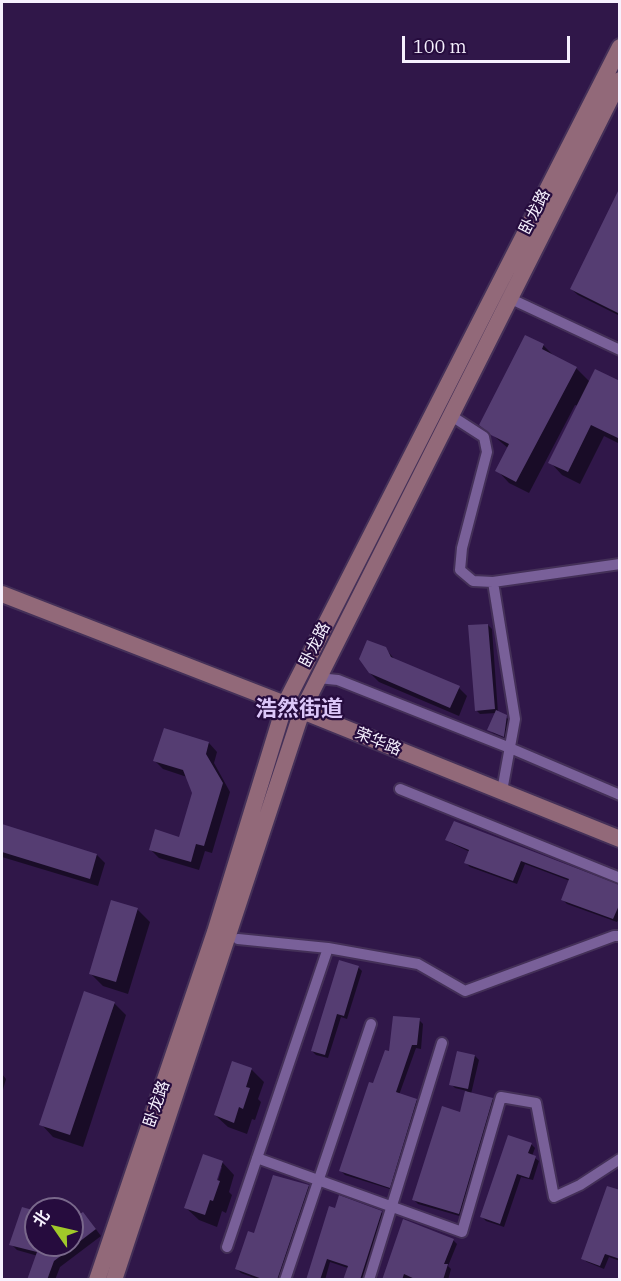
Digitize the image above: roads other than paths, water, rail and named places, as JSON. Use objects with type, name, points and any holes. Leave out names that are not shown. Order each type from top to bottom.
[{"type":"main road","name":"卧龙路","points":[[97,1280],[215,932],[285,704],[620,47]]},
{"type":"main road","name":"卧龙路","points":[[114,1280],[302,711],[620,80]]},
{"type":"main road","name":"荣华路","points":[[2,594],[285,704],[620,839]]},
{"type":"street","points":[[509,298],[620,350]]},
{"type":"street","points":[[450,415],[484,437],[487,452],[462,548],[460,570],[473,581],[493,582],[620,564]]},
{"type":"street","points":[[493,582],[515,719],[502,791]]},
{"type":"street","points":[[318,678],[338,680],[510,748],[620,795]]},
{"type":"street","points":[[400,789],[620,878]]},
{"type":"street","points":[[238,939],[328,948],[418,964],[465,991],[614,936],[620,936]]},
{"type":"street","points":[[227,1247],[328,948]]},
{"type":"street","points":[[285,1280],[371,1024]]},
{"type":"street","points":[[369,1280],[442,1043]]},
{"type":"street","points":[[257,1158],[462,1232],[501,1097],[536,1102],[554,1197],[580,1185],[620,1159]]},
{"type":"district","name":"浩然街道","points":[[299,710]]}]
